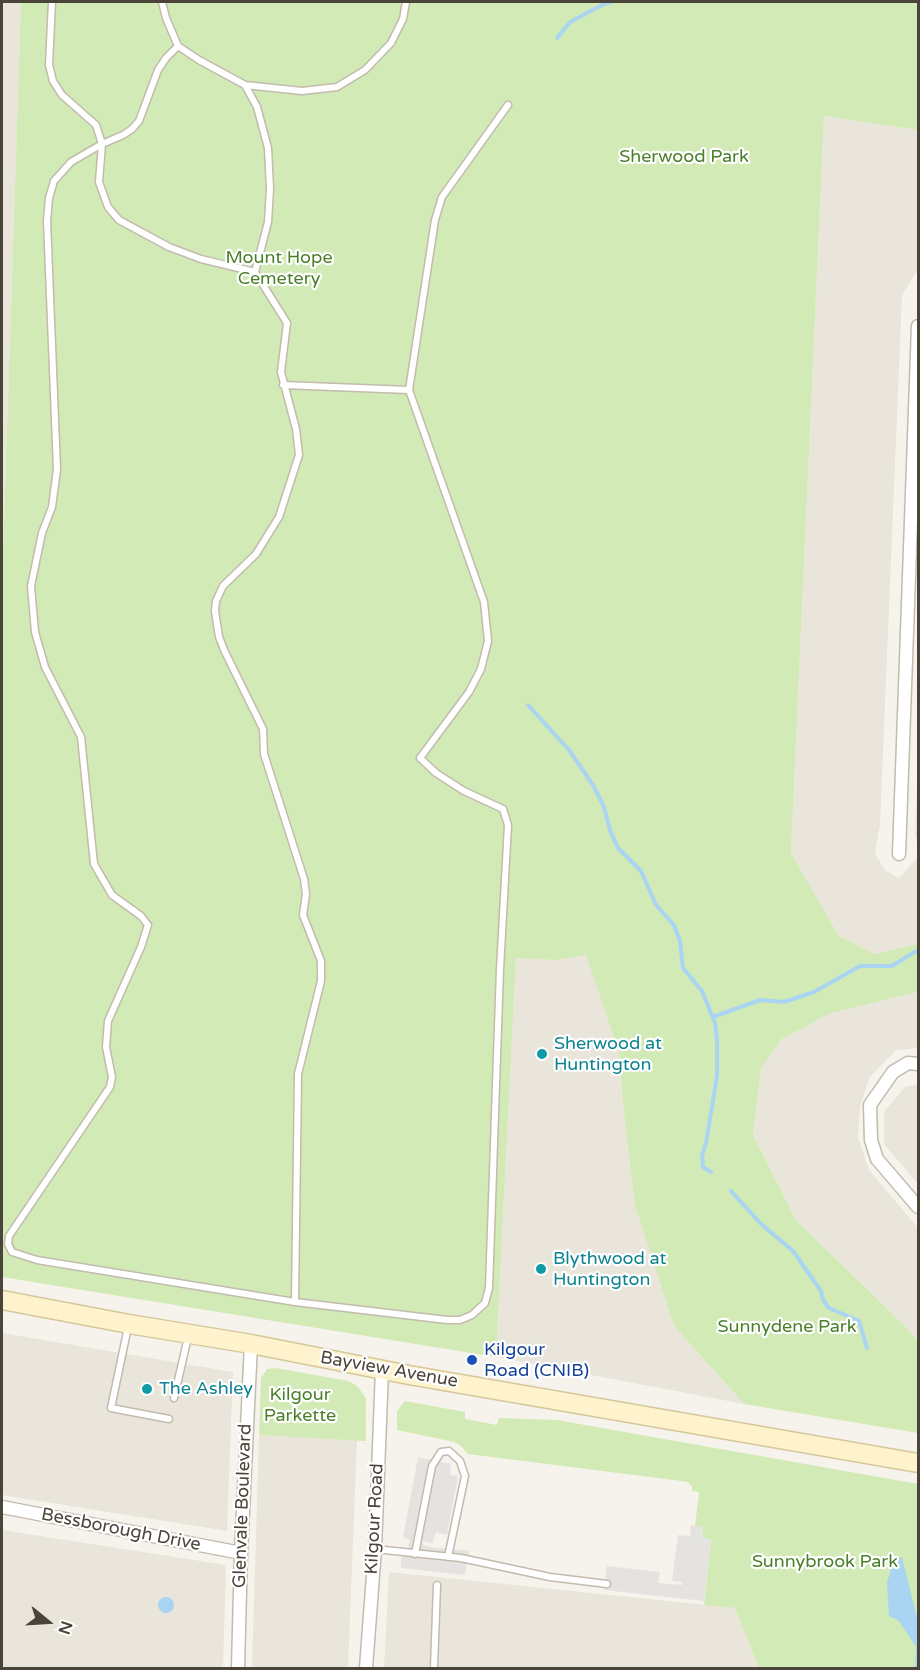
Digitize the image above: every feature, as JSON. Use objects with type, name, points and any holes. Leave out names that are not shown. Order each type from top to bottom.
[{"type":"main road","name":"Bayview Avenue","points":[[2,1300],[251,1344],[382,1370],[918,1463]]},
{"type":"street","points":[[899,854],[912,671],[918,326]]},
{"type":"street","points":[[918,1064],[908,1063],[893,1072],[870,1106],[872,1140],[877,1159],[918,1207]]},
{"type":"street","name":"Glenvale Boulevard","points":[[238,1668],[251,1344]]},
{"type":"street","name":"Kilgour Road","points":[[366,1668],[375,1549],[382,1370]]},
{"type":"street","name":"Bessborough Drive","points":[[2,1507],[241,1553]]},
{"type":"lane","points":[[52,2],[49,65],[53,81],[62,95],[96,125],[102,144],[100,186],[106,205],[117,219],[170,247],[201,259],[255,272],[287,323],[281,372],[296,429],[299,455],[279,517],[256,554],[223,586],[215,611],[219,637],[225,652],[263,729],[264,754],[304,879],[306,894],[303,915],[321,961],[321,981],[298,1074],[295,1302]]},
{"type":"lane","points":[[162,2],[178,46],[199,60],[245,85],[302,91],[337,87],[365,70],[391,43],[404,19],[406,2]]},
{"type":"lane","points":[[178,46],[158,70],[139,121],[123,135],[71,162],[54,181],[49,198],[47,221],[57,469],[52,507],[42,533],[31,586],[35,632],[44,665],[76,724],[82,741],[94,864],[111,894],[141,916],[147,922],[148,927],[108,1021],[106,1047],[112,1077],[110,1087],[10,1234],[8,1244],[14,1253],[30,1259],[295,1302],[447,1320],[460,1320],[472,1315],[485,1303],[489,1288],[500,969],[508,825],[503,809],[464,791],[436,773],[420,758],[469,692],[481,669],[488,641],[484,602],[409,390],[435,220],[442,197],[508,105]]},
{"type":"lane","points":[[245,85],[257,107],[268,147],[270,189],[268,222],[255,272]]},
{"type":"lane","points":[[283,385],[409,390]]},
{"type":"lane","points":[[129,1324],[111,1408],[169,1419]]},
{"type":"lane","points":[[174,1398],[189,1334]]},
{"type":"lane","points":[[415,1554],[432,1466],[441,1452],[449,1451],[460,1461],[465,1476],[448,1557]]},
{"type":"lane","points":[[375,1549],[448,1557],[550,1577],[607,1584]]},
{"type":"lane","points":[[434,1668],[437,1586]]},
{"type":"shaded area","points":[[2,2],[21,2],[2,583]]},
{"type":"shaded area","points":[[824,116],[918,130],[918,269],[902,295],[880,824],[875,854],[885,870],[899,878],[918,857],[918,944],[874,954],[839,936],[791,853]]},
{"type":"shaded area","points":[[918,762],[918,849],[915,833]]},
{"type":"shaded area","points":[[587,955],[619,1052],[635,1206],[674,1326],[744,1404],[496,1357],[516,957],[556,960]]},
{"type":"shaded area","points":[[918,992],[918,1048],[896,1050],[869,1078],[860,1107],[858,1137],[869,1170],[918,1228],[918,1342],[909,1330],[796,1220],[753,1135],[761,1068],[782,1039],[831,1013]]},
{"type":"shaded area","points":[[918,1084],[918,1184],[884,1144],[884,1112],[905,1087]]},
{"type":"shaded area","points":[[2,1333],[233,1372],[227,1531],[2,1495]]},
{"type":"shaded area","points":[[259,1435],[357,1440],[348,1668],[252,1668]]},
{"type":"shaded area","points":[[418,1457],[451,1464],[450,1475],[458,1476],[447,1535],[436,1532],[433,1543],[422,1541],[429,1547],[469,1551],[465,1575],[401,1568],[401,1557],[406,1557],[410,1540],[403,1537]]},
{"type":"shaded area","points":[[691,1525],[703,1527],[702,1538],[711,1539],[704,1601],[604,1590],[607,1566],[660,1572],[658,1583],[682,1585],[682,1582],[672,1581],[678,1535],[690,1536]]},
{"type":"shaded area","points":[[2,1530],[226,1565],[223,1668],[2,1668]]},
{"type":"shaded area","points":[[389,1572],[735,1608],[759,1668],[384,1668]]},
{"type":"green space","name":"Mount Hope Cemetery","points":[[21,2],[918,2],[918,130],[824,116],[791,853],[839,936],[874,954],[918,944],[918,992],[831,1013],[782,1039],[761,1068],[753,1135],[796,1220],[909,1330],[918,1342],[918,1433],[744,1404],[674,1326],[635,1206],[619,1052],[586,955],[556,960],[516,958],[496,1357],[2,1277],[2,583]]},
{"type":"green space","name":"Kilgour Parkette","points":[[276,1368],[348,1381],[357,1386],[366,1398],[366,1441],[259,1435],[261,1378],[267,1369]]},
{"type":"green space","name":"Sunnybrook Park","points":[[405,1401],[465,1412],[465,1419],[497,1425],[499,1418],[557,1420],[918,1484],[918,1668],[759,1668],[735,1608],[704,1605],[711,1540],[702,1538],[703,1527],[695,1526],[699,1492],[692,1491],[692,1485],[689,1485],[689,1482],[468,1454],[454,1442],[397,1430],[397,1411]]},
{"type":"water","points":[[902,1557],[918,1621],[918,1668],[915,1668],[916,1647],[899,1621],[889,1616],[887,1583],[894,1558]]},
{"type":"water","points":[[166,1597],[172,1599],[174,1605],[172,1611],[166,1613],[160,1611],[158,1605],[160,1599]]},
{"type":"waterway","points":[[557,38],[570,22],[612,2]]},
{"type":"waterway","points":[[528,705],[569,750],[593,785],[604,807],[618,848],[641,871],[656,905],[674,925],[680,941],[683,968],[702,991],[715,1023],[717,1076],[702,1156],[703,1167],[711,1172]]},
{"type":"waterway","points":[[713,1017],[760,1000],[784,1002],[814,992],[860,966],[892,966],[918,950]]},
{"type":"waterway","points":[[731,1191],[761,1224],[793,1251],[821,1291],[823,1300],[829,1308],[859,1321],[867,1348]]},
{"type":"place","name":"Sherwood at Huntington","points":[[542,1054]]},
{"type":"place","name":"Blythwood at Huntington","points":[[541,1269]]},
{"type":"place","name":"Kilgour Road (CNIB)","points":[[472,1360]]},
{"type":"place","name":"The Ashley","points":[[147,1389]]},
{"type":"park label","name":"Sherwood Park","points":[[684,157]]},
{"type":"park label","name":"Sunnydene Park","points":[[787,1327]]}]
